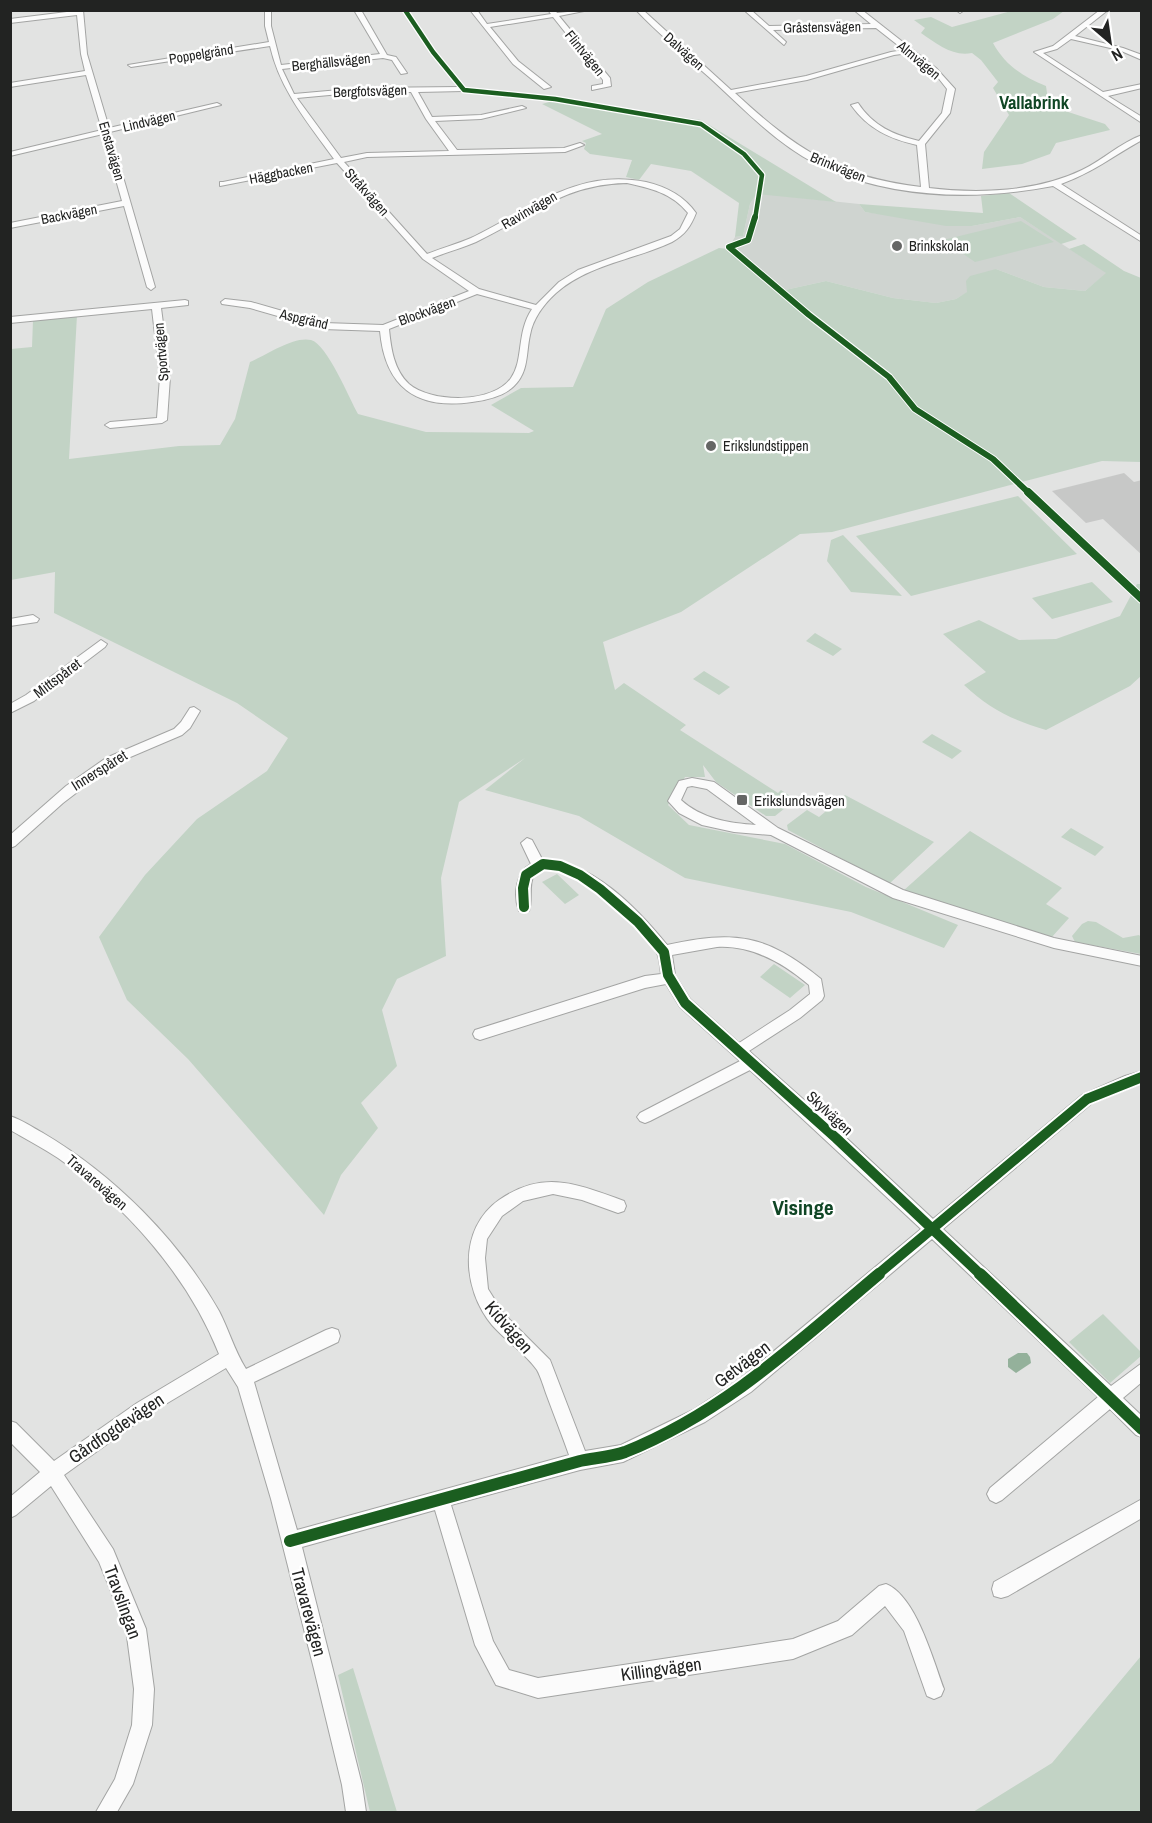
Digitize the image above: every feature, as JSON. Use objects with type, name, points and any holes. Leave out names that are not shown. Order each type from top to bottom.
[{"type":"street","name":"Stråkvägen","points":[[268,10],[272,44],[278,67],[292,96],[339,162],[426,257],[476,291],[538,308]]},
{"type":"street","name":"Berghällsvägen","points":[[357,10],[384,53],[383,56]]},
{"type":"street","points":[[473,10],[521,69],[547,87]]},
{"type":"street","points":[[486,26],[553,13],[586,10]]},
{"type":"street","name":"Dalvägen","points":[[639,10],[729,92]]},
{"type":"street","name":"Gråstensvägen","points":[[747,10],[783,43]]},
{"type":"street","name":"Almvägen","points":[[857,10],[934,69],[951,89],[946,113],[921,144]]},
{"type":"street","points":[[1105,10],[1055,48],[1038,52],[1142,121]]},
{"type":"street","name":"Enstavägen","points":[[10,21],[80,12],[84,54],[151,287]]},
{"type":"street","name":"Flintvägen","points":[[553,13],[608,80],[607,86],[595,88]]},
{"type":"street","name":"Gråstensvägen","points":[[767,28],[877,26]]},
{"type":"street","points":[[1071,37],[1121,49],[1142,58]]},
{"type":"street","name":"Poppelgränd","points":[[131,65],[272,44]]},
{"type":"street","points":[[729,92],[807,78],[892,53],[910,51]]},
{"type":"street","name":"Berghällsvägen","points":[[278,67],[383,56],[394,58],[403,73]]},
{"type":"street","points":[[10,85],[90,72]]},
{"type":"street","points":[[1101,95],[1142,86]]},
{"type":"street","points":[[413,89],[460,89]]},
{"type":"street","name":"Bergfotsvägen","points":[[292,96],[362,90],[413,89],[430,119],[454,152]]},
{"type":"street","name":"Brinkvägen","points":[[729,92],[804,154],[848,174],[883,184],[925,189],[973,194],[1011,191],[1054,183],[1083,173],[1142,137]]},
{"type":"street","name":"Lindvägen","points":[[10,154],[218,105]]},
{"type":"street","points":[[855,105],[860,116],[883,133],[897,139],[921,144],[925,189]]},
{"type":"street","points":[[430,119],[481,117],[522,108]]},
{"type":"street","points":[[339,162],[367,155],[565,150],[580,146]]},
{"type":"street","name":"Häggbacken","points":[[223,184],[339,162]]},
{"type":"street","name":"Ravinvägen","points":[[426,257],[471,241],[563,190],[590,183],[615,180],[641,183],[666,191],[683,201],[692,213],[686,226],[675,238],[610,260],[579,274],[553,291],[538,308]]},
{"type":"street","points":[[1054,183],[1142,240]]},
{"type":"street","name":"Backvägen","points":[[10,226],[127,203]]},
{"type":"street","name":"Blockvägen","points":[[476,291],[384,328],[384,343],[396,374],[409,391],[426,399],[455,401],[489,398],[512,383],[521,363],[527,328],[538,308]]},
{"type":"street","name":"Aspgränd","points":[[225,302],[251,305],[323,326],[384,328]]},
{"type":"street","name":"Sportvägen","points":[[10,320],[184,303]]},
{"type":"street","name":"Sportvägen","points":[[110,425],[162,420],[165,377],[156,305]]},
{"type":"street","points":[[10,623],[33,619]]},
{"type":"street","name":"Mittspåret","points":[[10,709],[30,698],[101,644]]},
{"type":"street","name":"Innerspåret","points":[[10,843],[75,783],[113,759],[184,727],[194,711]]},
{"type":"street","points":[[773,831],[736,828],[697,817],[682,810],[674,801],[677,791],[682,784],[692,782],[710,785],[773,831],[898,894],[1054,944],[1142,961]]},
{"type":"street","points":[[524,907],[524,881],[529,872],[538,865],[527,843]]},
{"type":"street","name":"Skylvägen","points":[[538,865],[556,865],[581,874],[640,922],[664,951],[669,978],[685,1003],[932,1229],[1142,1430]]},
{"type":"street","points":[[664,951],[722,941],[752,944],[799,968],[816,983],[817,996],[795,1014],[738,1052]]},
{"type":"street","points":[[480,1034],[645,982],[669,978]]},
{"type":"street","points":[[645,1117],[752,1062]]},
{"type":"street","name":"Getvägen","points":[[290,1541],[580,1461],[623,1453],[699,1416],[745,1386],[1087,1099],[1142,1077]]},
{"type":"street","name":"Travarevägen","points":[[10,1122],[63,1153],[103,1185],[142,1222],[184,1272],[213,1317],[229,1357],[243,1379],[280,1499],[327,1680],[352,1785],[356,1812]]},
{"type":"street","name":"Kidvägen","points":[[580,1461],[544,1366],[496,1318],[480,1291],[477,1258],[479,1237],[496,1211],[519,1195],[553,1187],[582,1193],[618,1206]]},
{"type":"street","points":[[243,1379],[332,1336]]},
{"type":"street","name":"Gårdfogdevägen","points":[[10,1509],[52,1472],[189,1379],[229,1357]]},
{"type":"street","points":[[996,1494],[1142,1371]]},
{"type":"street","name":"Travslingan","points":[[10,1429],[52,1472],[106,1556],[136,1629],[144,1689],[142,1725],[123,1784],[106,1812]]},
{"type":"street","name":"Killingvägen","points":[[440,1498],[485,1645],[503,1678],[538,1688],[793,1649],[845,1628],[886,1593],[911,1624],[934,1689]]},
{"type":"street","points":[[1001,1589],[1142,1508]]},
{"type":"shaded area","points":[[1015,10],[1064,11],[1053,19],[993,43],[1003,58],[1022,74],[1046,86],[1048,100],[1059,109],[1105,124],[1110,130],[1056,143],[1050,154],[1022,164],[982,169],[984,152],[1009,115],[993,88],[998,82],[981,60],[972,53],[958,53],[939,45],[921,33],[925,28],[914,20],[931,17],[952,27]]},
{"type":"shaded area","points":[[560,99],[701,120],[836,202],[756,194],[750,204],[743,236],[735,237],[739,203],[691,171],[651,164],[639,180],[626,177],[632,160],[590,154],[584,149],[586,143],[582,141],[602,134],[542,104]]},
{"type":"shaded area","name":"Brinkskolan","points":[[756,193],[859,204],[865,212],[972,226],[1020,217],[1107,273],[1085,291],[1044,287],[996,269],[956,299],[936,303],[893,298],[826,281],[785,290],[728,249],[735,237],[743,236],[750,204]]},
{"type":"shaded area","points":[[1009,193],[1077,239],[1061,244],[1020,217],[972,226],[946,226],[865,212],[859,204],[983,213],[981,196]]},
{"type":"shaded area","points":[[1021,221],[1054,242],[975,262],[943,240]]},
{"type":"shaded area","points":[[1084,244],[1124,271],[1141,278],[1141,462],[1102,461],[832,532],[800,534],[681,612],[603,642],[615,690],[624,683],[686,725],[680,730],[778,793],[781,790],[794,801],[775,816],[766,816],[716,782],[703,765],[705,777],[685,777],[668,805],[689,825],[785,844],[866,887],[958,925],[944,948],[851,912],[685,878],[579,816],[485,790],[525,758],[459,802],[441,878],[446,956],[397,979],[382,1010],[397,1066],[361,1103],[378,1128],[341,1175],[324,1215],[188,1059],[127,1000],[99,937],[145,875],[197,819],[267,771],[288,738],[237,703],[54,613],[55,572],[11,580],[11,349],[32,347],[33,320],[77,315],[69,459],[179,446],[220,445],[235,419],[250,362],[288,343],[304,340],[311,340],[324,351],[358,414],[426,432],[529,433],[534,431],[491,405],[521,388],[573,387],[606,309],[648,282],[719,248],[728,249],[785,290],[826,281],[893,298],[936,303],[956,299],[967,292],[966,281],[970,276],[996,269],[1044,287],[1085,291],[1106,273],[1069,249]]},
{"type":"shaded area","points":[[1018,496],[1077,554],[911,596],[856,536]]},
{"type":"shaded area","points":[[843,535],[902,596],[851,592],[827,561],[831,540]]},
{"type":"shaded area","points":[[1092,582],[1113,602],[1052,619],[1032,598]]},
{"type":"shaded area","points":[[1137,584],[1141,584],[1141,676],[1130,686],[1046,730],[1002,713],[964,685],[986,672],[943,634],[979,620],[1019,640],[1056,639],[1120,616]]},
{"type":"shaded area","points":[[815,633],[842,649],[833,656],[806,641]]},
{"type":"shaded area","points":[[704,671],[730,687],[719,695],[693,679]]},
{"type":"shaded area","points":[[932,734],[962,751],[952,759],[922,742]]},
{"type":"shaded area","points":[[845,795],[934,842],[889,884],[788,830],[787,825],[807,810],[819,817]]},
{"type":"shaded area","points":[[1071,828],[1104,847],[1095,856],[1061,837]]},
{"type":"shaded area","points":[[970,831],[1062,888],[1046,904],[1069,918],[1051,938],[903,891]]},
{"type":"shaded area","points":[[557,874],[579,895],[565,904],[542,882]]},
{"type":"shaded area","points":[[1088,921],[1096,922],[1123,938],[1139,935],[1141,954],[1075,942],[1072,936],[1082,924]]},
{"type":"shaded area","points":[[774,964],[805,985],[790,998],[760,977]]},
{"type":"shaded area","points":[[1103,1314],[1141,1352],[1141,1356],[1110,1383],[1069,1342]]},
{"type":"shaded area","points":[[1018,1353],[1027,1353],[1031,1363],[1016,1373],[1008,1367],[1008,1359]]},
{"type":"shaded area","points":[[1141,1656],[1141,1812],[973,1812],[1052,1763]]},
{"type":"shaded area","points":[[353,1668],[397,1812],[370,1812],[338,1675]]},
{"type":"building","points":[[1124,473],[1134,482],[1142,480],[1142,555],[1103,519],[1086,523],[1052,491]]},
{"type":"cycle path","points":[[405,10],[433,52],[464,90],[555,99],[701,124],[744,154],[762,175],[757,195],[758,208],[748,240],[729,247],[809,315],[889,377],[915,409],[993,459],[1142,599]]},
{"type":"cycle path","points":[[524,907],[523,888],[526,875],[543,864],[560,866],[580,875],[620,905],[662,949],[668,975],[685,1003],[836,1138],[1142,1429]]},
{"type":"cycle path","points":[[290,1541],[580,1461],[623,1453],[699,1416],[745,1386],[1087,1099],[1142,1077]]},
{"type":"place","name":"Brinkskolan","points":[[897,246]]},
{"type":"place","name":"Erikslundstippen","points":[[711,446]]},
{"type":"place","name":"Erikslundsvägen","points":[[742,800]]},
{"type":"district","name":"Vallabrink","points":[[1034,102]]},
{"type":"district","name":"Visinge","points":[[803,1207]]}]
